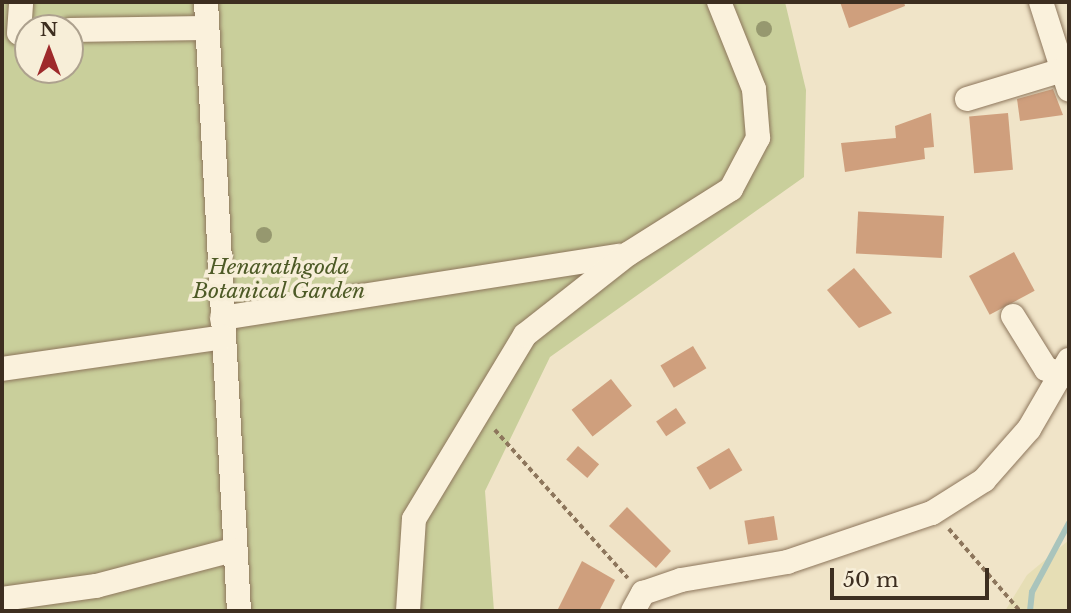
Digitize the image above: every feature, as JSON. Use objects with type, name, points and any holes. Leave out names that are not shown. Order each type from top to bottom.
[{"type":"street","points":[[206,2],[205,28],[233,550],[239,611]]},
{"type":"street","points":[[408,611],[414,519],[465,426],[525,335],[628,254],[731,189],[758,138],[754,89],[719,2]]},
{"type":"street","points":[[967,99],[1066,80],[1041,2]]},
{"type":"street","points":[[84,30],[205,28]]},
{"type":"street","points":[[2,369],[628,254]]},
{"type":"street","points":[[638,602],[787,562],[932,513],[984,480],[1029,429],[1067,371],[1046,369],[1013,316]]},
{"type":"street","points":[[2,599],[96,586],[233,550]]},
{"type":"path","points":[[489,423],[638,602]]},
{"type":"path","points":[[932,513],[1020,611]]},
{"type":"shaded area","points":[[1069,540],[1069,611],[1005,611],[1027,575]]},
{"type":"green space","name":"Henarathgoda Botanical Garden","points":[[2,2],[785,2],[806,90],[804,177],[550,357],[485,491],[494,611],[2,611]]},
{"type":"building","points":[[840,2],[904,2],[905,6],[849,28]]},
{"type":"building","points":[[1053,89],[1063,115],[1020,121],[1017,99]]},
{"type":"building","points":[[931,113],[934,147],[924,148],[925,159],[845,172],[841,143],[896,138],[895,126]]},
{"type":"building","points":[[1008,113],[1013,170],[974,173],[969,116]]},
{"type":"building","points":[[858,211],[944,216],[942,258],[856,253]]},
{"type":"building","points":[[1014,252],[1035,291],[990,315],[969,276]]},
{"type":"building","points":[[854,268],[892,313],[859,328],[827,290]]},
{"type":"building","points":[[693,346],[706,368],[674,388],[660,366]]},
{"type":"building","points":[[611,379],[632,406],[593,437],[572,410]]},
{"type":"building","points":[[676,408],[686,423],[666,436],[656,421]]},
{"type":"building","points":[[578,446],[599,464],[587,478],[566,460]]},
{"type":"building","points":[[729,448],[742,470],[710,490],[696,468]]},
{"type":"building","points":[[627,507],[671,551],[656,568],[609,526]]},
{"type":"building","points":[[774,516],[778,540],[748,544],[744,521]]},
{"type":"building","points":[[582,561],[615,580],[599,611],[557,611]]},
{"type":"waterway","points":[[1030,611],[1032,592],[1069,523]]}]
